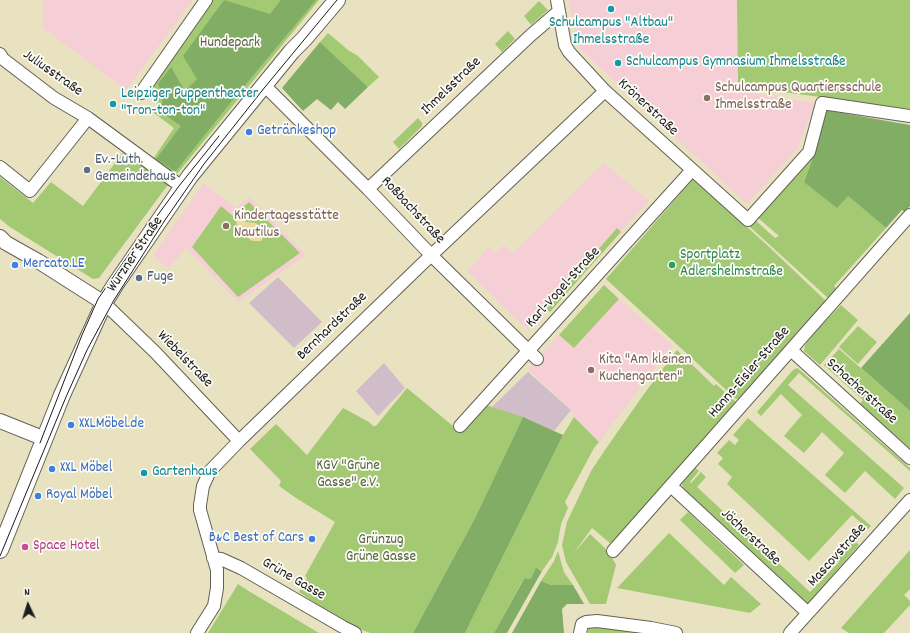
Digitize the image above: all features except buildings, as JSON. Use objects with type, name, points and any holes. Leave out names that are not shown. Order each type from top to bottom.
[{"type":"main road","name":"Wurzner Straße","points":[[0,550],[62,395],[104,304],[136,253],[182,187],[264,85],[337,0]]},
{"type":"street","points":[[141,93],[206,0]]},
{"type":"street","name":"Krönerstraße","points":[[558,5],[565,45],[569,52],[605,91],[748,220],[809,152],[822,103],[910,116]]},
{"type":"street","name":"Ihmelsstraße","points":[[368,189],[525,40],[558,5]]},
{"type":"street","name":"Juliusstraße","points":[[0,54],[3,59],[54,98],[88,118],[182,187]]},
{"type":"street","name":"Roßbachstraße","points":[[264,85],[368,189],[431,255],[533,355]]},
{"type":"street","name":"Bernhardstraße","points":[[197,633],[214,606],[217,588],[217,570],[200,510],[200,499],[210,471],[431,255],[605,91]]},
{"type":"street","name":"Juliusstraße","points":[[0,167],[30,191],[88,118]]},
{"type":"street","name":"Karl-Vogel-Straße","points":[[460,426],[533,355],[692,170]]},
{"type":"street","name":"Hanns-Eisler-Straße","points":[[613,551],[910,215]]},
{"type":"street","points":[[0,237],[6,243],[48,267],[104,304]]},
{"type":"street","name":"Wiebelstraße","points":[[104,304],[146,343],[239,441]]},
{"type":"street","name":"Schacherstraße","points":[[791,350],[910,458]]},
{"type":"street","points":[[0,421],[45,439]]},
{"type":"street","name":"Jöcherstraße","points":[[671,486],[808,613]]},
{"type":"street","name":"Mascovstraße","points":[[790,633],[910,500]]},
{"type":"street","name":"Grüne Gasse","points":[[213,558],[221,559],[243,569],[355,633]]},
{"type":"street","points":[[580,633],[582,624],[597,621],[652,628],[676,633]]},
{"type":"shaded area","points":[[43,0],[193,0],[126,90],[43,28]]},
{"type":"shaded area","name":"Schulcampus Quartiersschule Ihmelsstraße","points":[[568,0],[737,0],[737,91],[815,103],[798,148],[747,204],[580,49]]},
{"type":"shaded area","points":[[604,163],[649,201],[534,327],[524,327],[467,271],[489,247],[495,253],[504,245],[513,253]]},
{"type":"shaded area","name":"Kindertagesstätte Nautilus","points":[[204,183],[236,208],[249,197],[306,255],[238,302],[186,248],[171,266],[165,267],[153,255]]},
{"type":"shaded area","points":[[278,277],[322,322],[294,348],[249,303]]},
{"type":"shaded area","name":"Kita \"Am kleinen Kuchengarten\"","points":[[619,299],[672,345],[599,442],[574,417],[571,410],[528,369],[559,335],[574,348]]},
{"type":"shaded area","points":[[384,363],[405,388],[378,416],[356,391]]},
{"type":"shaded area","points":[[528,372],[571,410],[554,431],[529,420],[492,407]]},
{"type":"green space","name":"Hundepark","points":[[209,0],[319,0],[164,190],[99,278],[93,279],[10,227],[0,219],[0,177],[33,203],[51,182],[83,206],[124,151],[147,168],[174,128],[154,113],[157,106],[157,94],[152,83]]},
{"type":"green space","points":[[224,0],[270,14],[281,0],[316,0],[176,171],[156,159],[181,126],[161,112],[163,96],[158,84],[171,67],[185,91],[197,79],[183,56]]},
{"type":"green space","points":[[737,0],[910,0],[910,109],[738,86]]},
{"type":"green space","points":[[539,1],[548,10],[531,25],[524,16]]},
{"type":"green space","points":[[508,31],[515,39],[502,52],[495,44]]},
{"type":"green space","points":[[328,33],[348,50],[358,56],[379,77],[368,87],[320,42]]},
{"type":"green space","points":[[320,42],[368,87],[345,109],[338,102],[331,110],[317,99],[303,111],[282,88]]},
{"type":"green space","points":[[825,110],[910,125],[910,206],[905,212],[902,210],[886,228],[848,196],[837,208],[804,182],[814,155]]},
{"type":"green space","points":[[418,118],[422,123],[422,126],[399,149],[393,142]]},
{"type":"green space","points":[[814,155],[804,182],[848,196],[886,228],[834,286],[837,289],[828,298],[749,226],[755,220],[775,238],[779,236],[757,217]]},
{"type":"green space","points":[[693,179],[766,244],[827,302],[742,398],[736,399],[606,279]]},
{"type":"green space","name":"Kindertagesstätte Nautilus","points":[[249,202],[300,253],[238,297],[192,247],[221,206],[233,216]]},
{"type":"green space","points":[[617,228],[621,232],[550,312],[546,309]]},
{"type":"green space","points":[[604,285],[619,299],[574,348],[559,335]]},
{"type":"green space","points":[[841,305],[858,320],[820,365],[804,351],[805,345]]},
{"type":"green space","points":[[910,313],[910,411],[861,368]]},
{"type":"green space","points":[[858,326],[877,342],[858,364],[839,347]]},
{"type":"green space","points":[[839,349],[910,411],[910,448],[860,404],[863,400],[824,365]]},
{"type":"green space","points":[[677,350],[714,386],[716,384],[737,403],[611,544],[592,528],[573,554],[590,534],[609,552],[616,565],[606,604],[590,604],[566,562],[562,545],[567,522],[591,471],[644,394]]},
{"type":"green space","points":[[797,368],[910,468],[910,471],[799,373],[788,385],[904,488],[895,499],[865,471],[845,493],[825,475],[844,453],[822,432],[804,453],[784,436],[802,415],[781,394],[761,416],[757,412],[793,370]]},
{"type":"green space","name":"KGV \"Grüne Gasse\" e.V.","points":[[407,388],[459,431],[483,404],[523,417],[476,516],[413,633],[370,633],[357,628],[324,609],[299,592],[307,578],[305,576],[335,522],[279,486],[281,481],[250,449],[276,424],[307,455],[343,408],[369,422],[373,426],[376,426]]},
{"type":"green space","points":[[523,417],[563,435],[465,633],[413,633],[475,518]]},
{"type":"green space","points":[[574,417],[599,442],[594,448],[565,502],[568,508],[561,524],[558,542],[552,557],[542,571],[540,569],[531,579],[524,578],[494,633],[465,633],[563,435]]},
{"type":"green space","points":[[748,418],[871,526],[868,529],[852,515],[809,561],[727,484],[732,477],[718,464],[723,458],[717,453],[729,440],[735,445],[739,440],[733,435]]},
{"type":"green space","points":[[693,466],[699,471],[690,482],[691,483],[701,472],[706,477],[697,487],[810,592],[839,562],[835,557],[852,538],[859,545],[807,605],[683,489],[682,484],[684,476]]},
{"type":"green space","points":[[688,512],[744,565],[735,573],[680,520]]},
{"type":"green space","points":[[669,533],[724,585],[731,577],[761,604],[750,613],[617,588]]},
{"type":"green space","points":[[910,550],[910,589],[904,595],[910,601],[910,605],[884,633],[849,633],[841,628]]},
{"type":"green space","points":[[558,551],[564,572],[573,585],[551,585],[541,581],[554,561]]},
{"type":"green space","points":[[536,568],[542,571],[507,633],[494,633],[525,577],[526,579],[531,579]]},
{"type":"green space","points":[[541,581],[551,585],[573,585],[584,604],[567,604],[562,609],[564,633],[512,633]]},
{"type":"green space","points":[[238,584],[247,590],[319,633],[208,633]]},
{"type":"green space","points":[[590,626],[666,633],[588,633]]},
{"type":"sand","points":[[240,210],[247,214],[245,222],[256,223],[259,226],[260,234],[263,238],[261,241],[252,241],[245,235],[239,234],[235,217],[236,213]]},
{"type":"tram line","points":[[0,556],[66,397],[87,350],[114,300],[165,220],[204,164],[337,0]]},
{"type":"tram line","points":[[40,443],[82,335],[98,299],[179,186],[219,136]]},
{"type":"place","name":"Schulcampus \"Altbau\" Ihmelsstraße","points":[[611,9]]},
{"type":"place","name":"Schulcampus Gymnasium Ihmelsstraße","points":[[618,63]]},
{"type":"place","name":"Schulcampus Quartiersschule Ihmelsstraße","points":[[707,98]]},
{"type":"place","name":"Leipziger Puppentheater \"Tron-ton-ton\"","points":[[113,104]]},
{"type":"place","name":"Getränkeshop","points":[[249,132]]},
{"type":"place","name":"Ev.-Luth. Gemeindehaus","points":[[87,170]]},
{"type":"place","name":"Kindertagesstätte Nautilus","points":[[226,226]]},
{"type":"place","name":"Mercato.LE","points":[[15,265]]},
{"type":"place","name":"Sportplatz Adlershelmstraße","points":[[672,265]]},
{"type":"place","name":"Fuge","points":[[139,278]]},
{"type":"place","name":"Kita \"Am kleinen Kuchengarten\"","points":[[591,370]]},
{"type":"place","name":"XXLMöbel.de","points":[[71,425]]},
{"type":"place","name":"XXL Möbel","points":[[52,469]]},
{"type":"place","name":"Gartenhaus","points":[[144,473]]},
{"type":"place","name":"Royal Möbel","points":[[38,496]]},
{"type":"place","name":"B&C Best of Cars","points":[[312,539]]},
{"type":"place","name":"Space Hotel","points":[[25,547]]},
{"type":"park label","name":"Grünzug Grüne Gasse","points":[[381,550]]}]
